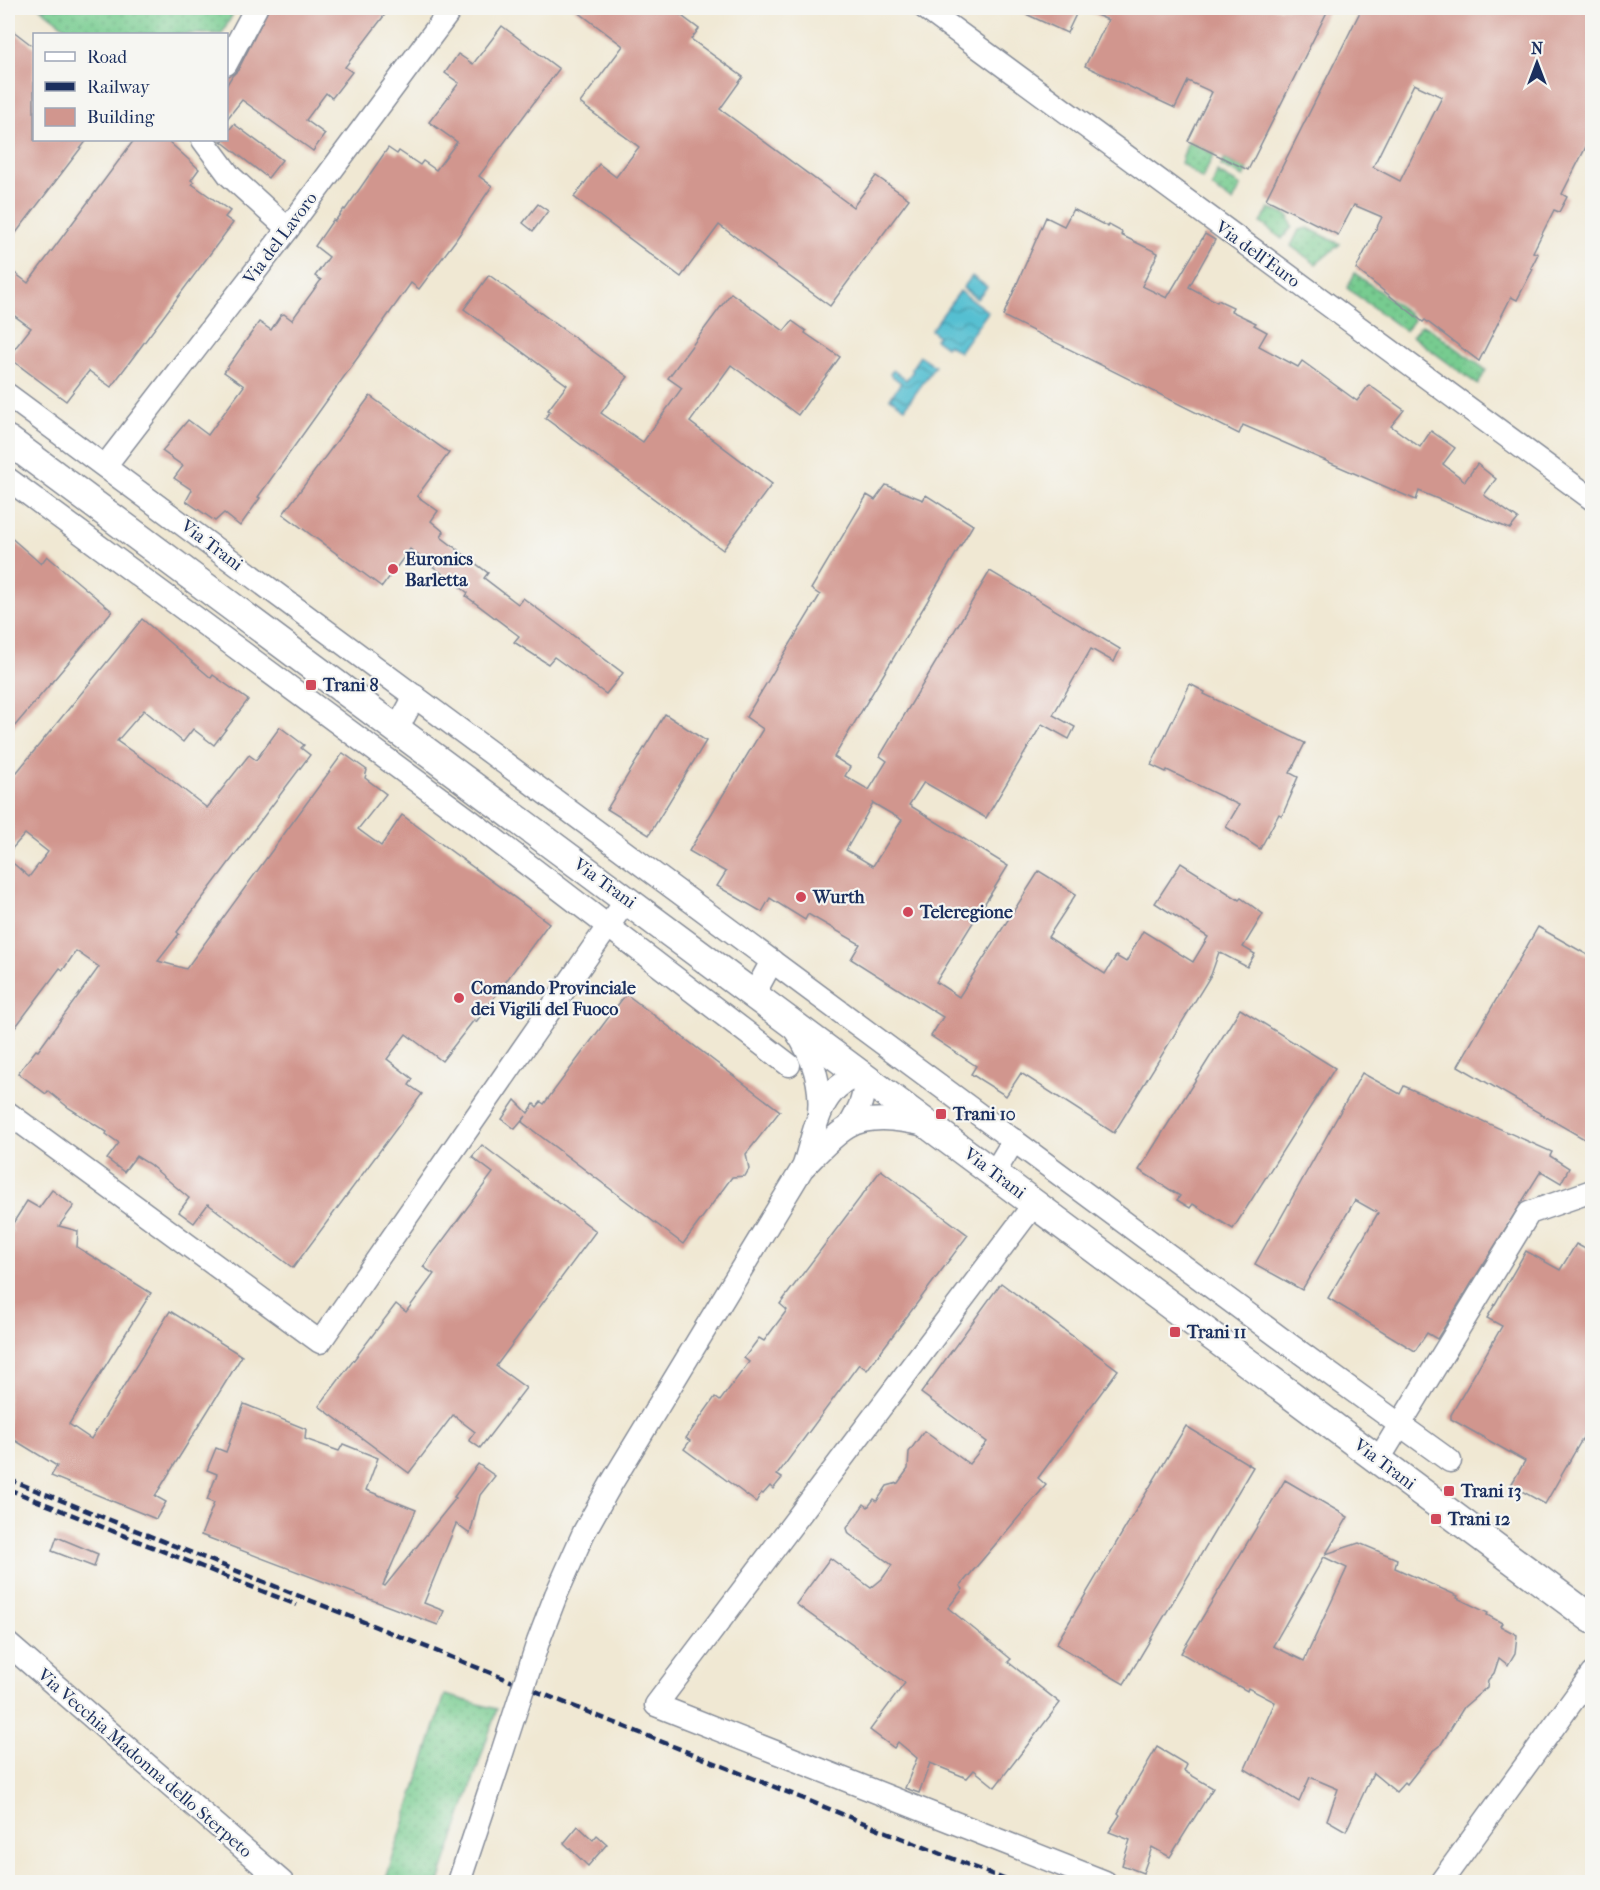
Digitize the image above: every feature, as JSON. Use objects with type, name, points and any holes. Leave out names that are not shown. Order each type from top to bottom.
[{"type":"main road","name":"Via Trani","points":[[8,440],[627,899],[753,996],[935,1128],[1593,1618]]},
{"type":"street","points":[[228,60],[256,8]]},
{"type":"street","name":"Via del Lavoro","points":[[105,466],[288,229],[452,8]]},
{"type":"street","name":"Via dell'Euro","points":[[925,8],[1593,499]]},
{"type":"street","points":[[204,141],[230,175],[288,229]]},
{"type":"street","name":"Via Trani","points":[[8,395],[1450,1461]]},
{"type":"street","name":"Via Trani","points":[[8,479],[472,822],[789,1065]]},
{"type":"street","points":[[331,718],[346,690]]},
{"type":"street","points":[[397,729],[415,696]]},
{"type":"street","points":[[8,1113],[320,1342],[627,899]]},
{"type":"street","points":[[753,996],[771,961]]},
{"type":"street","points":[[791,1023],[811,1057],[818,1078],[820,1101],[818,1122]]},
{"type":"street","points":[[459,1882],[538,1642],[579,1543],[611,1484],[802,1169],[826,1101],[834,1090],[848,1080],[863,1076],[865,1089],[862,1100],[849,1126],[802,1169]]},
{"type":"street","points":[[849,1126],[867,1121],[893,1120],[935,1128]]},
{"type":"street","points":[[994,1173],[1014,1140]]},
{"type":"street","points":[[1379,1459],[1528,1213],[1593,1191]]},
{"type":"street","points":[[1035,1203],[656,1705],[1105,1882]]},
{"type":"street","name":"Via Vecchia Madonna dello Sterpeto","points":[[8,1644],[282,1882]]},
{"type":"street","points":[[1441,1882],[1593,1674]]},
{"type":"green space","points":[[40,8],[236,8],[223,33],[73,33]]},
{"type":"green space","points":[[1188,141],[1214,154],[1202,179],[1181,163]]},
{"type":"green space","points":[[1224,159],[1248,170],[1244,177],[1221,166]]},
{"type":"green space","points":[[1217,172],[1241,186],[1233,202],[1212,187]]},
{"type":"green space","points":[[1269,208],[1289,216],[1292,227],[1282,239],[1261,223]]},
{"type":"green space","points":[[1308,228],[1340,244],[1316,264],[1291,246],[1299,230]]},
{"type":"green space","points":[[1355,273],[1408,313],[1414,320],[1405,331],[1347,288]]},
{"type":"green space","points":[[1421,325],[1429,328],[1486,370],[1478,385],[1412,336]]},
{"type":"green space","points":[[445,1695],[497,1709],[439,1882],[385,1882]]},
{"type":"water","points":[[972,276],[987,287],[977,299],[963,288]]},
{"type":"water","points":[[960,291],[988,312],[959,352],[935,339],[938,336],[931,330]]},
{"type":"water","points":[[920,356],[935,366],[905,408],[890,398],[901,383],[890,374],[893,370],[906,380]]},
{"type":"building","points":[[269,8],[390,8],[345,67],[352,72],[332,98],[326,93],[306,120],[325,134],[313,151],[242,100],[228,118],[228,83],[238,70]]},
{"type":"building","points":[[573,8],[671,8],[699,29],[691,39],[743,77],[720,109],[853,207],[876,176],[909,199],[830,306],[719,225],[681,277],[574,197],[599,164],[616,177],[639,147],[580,103],[623,46]]},
{"type":"building","points":[[1013,8],[1079,8],[1067,33]]},
{"type":"building","points":[[1080,8],[1329,8],[1248,170],[1188,141],[1212,92],[1188,81],[1175,108],[1085,66],[1108,20]]},
{"type":"building","points":[[1362,8],[1593,8],[1593,133],[1562,194],[1567,197],[1559,212],[1554,210],[1533,252],[1538,254],[1531,268],[1533,269],[1517,300],[1511,297],[1479,361],[1425,320],[1423,322],[1356,269],[1382,217],[1354,205],[1338,235],[1266,199]],"holes":[[[1414,84],[1442,97],[1400,181],[1373,167]]]},
{"type":"building","points":[[502,26],[559,69],[479,176],[492,186],[419,289],[411,283],[258,497],[260,498],[240,526],[224,513],[215,521],[186,501],[192,490],[174,478],[183,466],[162,451],[188,420],[208,435],[244,386],[224,372],[259,322],[271,330],[281,315],[284,314],[292,320],[321,280],[315,276],[329,257],[315,246],[333,220],[335,221],[345,210],[388,148],[397,154],[399,151],[420,165],[423,161],[436,170],[457,142],[429,122],[459,83],[445,73],[458,54],[473,64]]},
{"type":"building","points":[[8,27],[33,46],[33,141],[86,141],[16,233],[8,226]]},
{"type":"building","points":[[234,124],[282,160],[268,178],[221,141],[228,141],[228,132]]},
{"type":"building","points":[[133,141],[168,141],[199,169],[191,180],[194,182],[192,184],[230,211],[225,217],[233,223],[111,387],[89,371],[66,401],[8,357],[31,328],[8,311],[8,268],[28,283]]},
{"type":"building","points":[[538,204],[548,211],[533,231],[523,223]]},
{"type":"building","points":[[1073,209],[1108,227],[1109,225],[1122,232],[1121,235],[1158,253],[1142,286],[1167,298],[1205,234],[1215,240],[1189,287],[1217,302],[1218,300],[1233,307],[1231,311],[1256,323],[1254,325],[1267,332],[1259,346],[1298,367],[1302,361],[1357,401],[1369,385],[1404,410],[1391,426],[1420,447],[1431,431],[1455,448],[1443,464],[1465,481],[1477,464],[1496,479],[1484,495],[1518,519],[1510,529],[1419,491],[1416,500],[1243,425],[1239,434],[1003,316],[1046,217],[1064,226]]},
{"type":"building","points":[[489,275],[628,377],[601,413],[643,442],[682,388],[668,378],[731,293],[784,331],[792,321],[840,357],[798,415],[731,365],[690,422],[772,484],[723,550],[545,418],[550,411],[548,410],[567,385],[464,309]]},
{"type":"building","points":[[370,396],[449,453],[417,496],[438,511],[431,521],[444,532],[441,537],[488,573],[484,578],[518,604],[523,598],[623,673],[606,694],[554,657],[548,664],[514,642],[519,636],[410,549],[382,587],[283,514]]},
{"type":"building","points":[[886,485],[923,500],[926,495],[973,525],[834,757],[850,767],[845,776],[869,790],[887,761],[880,756],[990,571],[1120,649],[1114,662],[1091,649],[1053,715],[1075,727],[1069,739],[1042,724],[986,818],[924,782],[909,805],[1008,866],[936,982],[959,997],[1039,871],[1076,894],[1048,937],[1105,974],[1116,956],[1126,962],[1143,931],[1193,962],[1208,937],[1155,903],[1181,863],[1239,900],[1241,898],[1263,914],[1243,947],[1255,954],[1247,967],[1219,952],[1211,975],[1114,1133],[1021,1073],[1006,1096],[971,1074],[976,1066],[931,1036],[943,1017],[851,959],[860,944],[808,914],[805,920],[770,898],[762,912],[717,886],[726,872],[689,851],[763,729],[746,717],[820,595],[811,589],[867,495],[875,500]],"holes":[[[873,803],[902,820],[873,866],[846,850]]]},
{"type":"building","points":[[8,535],[41,564],[47,556],[112,611],[8,734]]},
{"type":"building","points":[[142,619],[211,678],[213,675],[248,700],[214,745],[193,729],[183,742],[144,710],[117,741],[207,808],[249,755],[256,760],[280,727],[304,745],[301,748],[310,755],[177,932],[179,934],[158,961],[186,969],[343,753],[367,770],[365,778],[386,794],[358,829],[381,846],[402,815],[549,923],[476,1022],[474,1020],[442,1061],[406,1034],[387,1059],[413,1079],[409,1085],[422,1094],[293,1268],[208,1204],[194,1223],[179,1212],[189,1198],[149,1164],[136,1156],[124,1172],[107,1159],[119,1143],[48,1091],[46,1094],[18,1073],[36,1050],[38,1051],[99,967],[76,951],[63,970],[60,968],[8,1037],[8,859],[29,877],[48,852],[25,834],[8,853],[8,783]]},
{"type":"building","points":[[1190,684],[1205,692],[1204,694],[1305,743],[1290,773],[1298,777],[1292,793],[1282,816],[1279,814],[1260,849],[1226,827],[1239,805],[1167,770],[1166,772],[1151,765]]},
{"type":"building","points":[[665,714],[706,741],[649,835],[607,809]]},
{"type":"building","points":[[1538,927],[1593,958],[1593,1144],[1458,1066]]},
{"type":"building","points":[[626,994],[780,1111],[746,1154],[749,1169],[745,1176],[732,1177],[683,1244],[522,1122],[526,1116],[515,1129],[502,1119],[515,1100],[528,1113],[534,1104],[537,1107],[541,1102],[544,1104]]},
{"type":"building","points":[[1240,1009],[1335,1068],[1233,1229],[1193,1204],[1190,1208],[1177,1200],[1180,1196],[1139,1170]]},
{"type":"building","points":[[1362,1073],[1400,1094],[1404,1086],[1552,1152],[1550,1156],[1569,1168],[1561,1183],[1541,1171],[1437,1339],[1427,1333],[1415,1351],[1328,1298],[1378,1213],[1355,1200],[1302,1290],[1255,1264]]},
{"type":"building","points":[[482,1145],[596,1231],[496,1366],[526,1388],[480,1448],[469,1440],[475,1432],[453,1415],[409,1473],[319,1406],[396,1304],[406,1312],[434,1274],[423,1267],[493,1173],[472,1157]]},
{"type":"building","points":[[881,1170],[968,1235],[867,1370],[859,1364],[777,1475],[782,1478],[773,1489],[770,1486],[763,1494],[761,1493],[756,1502],[684,1449],[690,1441],[686,1438],[715,1397],[720,1401],[749,1362],[744,1358],[759,1338],[764,1341],[787,1310],[780,1304]]},
{"type":"building","points":[[52,1190],[74,1206],[59,1226],[78,1231],[77,1247],[151,1293],[69,1424],[91,1439],[170,1311],[242,1356],[155,1496],[166,1502],[156,1519],[51,1476],[57,1466],[8,1436],[8,1238],[13,1230],[10,1228],[27,1201],[39,1208]]},
{"type":"building","points":[[1576,1244],[1593,1253],[1593,1420],[1545,1504],[1511,1485],[1525,1461],[1451,1419],[1451,1415],[1502,1326],[1487,1318],[1526,1251],[1560,1270]]},
{"type":"building","points":[[1001,1283],[1118,1370],[1038,1478],[1046,1485],[960,1586],[963,1589],[948,1608],[1011,1659],[1008,1662],[1060,1703],[995,1787],[974,1770],[967,1778],[930,1763],[919,1793],[905,1788],[917,1758],[898,1742],[894,1748],[870,1730],[905,1683],[796,1604],[830,1558],[871,1588],[882,1579],[892,1565],[849,1534],[847,1528],[864,1504],[868,1507],[874,1499],[877,1501],[887,1486],[898,1483],[908,1469],[909,1452],[924,1431],[969,1464],[987,1442],[921,1393]]},
{"type":"building","points":[[244,1404],[306,1429],[305,1439],[339,1451],[343,1444],[378,1458],[366,1490],[416,1510],[383,1585],[385,1586],[456,1498],[454,1497],[478,1464],[495,1476],[480,1495],[470,1534],[456,1524],[424,1603],[444,1611],[438,1625],[201,1535],[214,1503],[207,1500],[217,1474],[207,1470],[216,1448],[226,1452]]},
{"type":"building","points":[[1186,1426],[1253,1467],[1124,1684],[1056,1644]]},
{"type":"building","points":[[1285,1480],[1348,1517],[1326,1554],[1359,1543],[1397,1559],[1395,1568],[1458,1596],[1457,1598],[1488,1613],[1487,1615],[1502,1623],[1500,1626],[1517,1635],[1515,1653],[1508,1665],[1499,1658],[1487,1687],[1464,1707],[1440,1746],[1432,1752],[1407,1784],[1405,1782],[1396,1792],[1373,1773],[1346,1831],[1327,1820],[1338,1789],[1310,1777],[1299,1802],[1245,1769],[1275,1702],[1248,1688],[1247,1691],[1181,1653]],"holes":[[[1324,1557],[1347,1568],[1304,1661],[1273,1646]]]},
{"type":"building","points":[[57,1537],[98,1554],[94,1567],[52,1551]]},
{"type":"building","points":[[1157,1747],[1187,1765],[1184,1771],[1213,1788],[1170,1857],[1152,1847],[1143,1873],[1122,1865],[1130,1840],[1109,1832]]},
{"type":"building","points":[[578,1826],[593,1840],[597,1835],[607,1844],[588,1866],[564,1843]]},
{"type":"railway","points":[[8,1479],[1011,1882]]},
{"type":"railway","points":[[8,1489],[297,1605]]},
{"type":"place","name":"Euronics Barletta","points":[[393,569]]},
{"type":"place","name":"Trani 8","points":[[311,685]]},
{"type":"place","name":"Wurth","points":[[801,897]]},
{"type":"place","name":"Teleregione","points":[[908,912]]},
{"type":"place","name":"Comando Provinciale dei Vigili del Fuoco","points":[[459,998]]},
{"type":"place","name":"Trani 10","points":[[941,1114]]},
{"type":"place","name":"Trani 11","points":[[1175,1332]]},
{"type":"place","name":"Trani 13","points":[[1449,1491]]},
{"type":"place","name":"Trani 12","points":[[1436,1519]]}]
